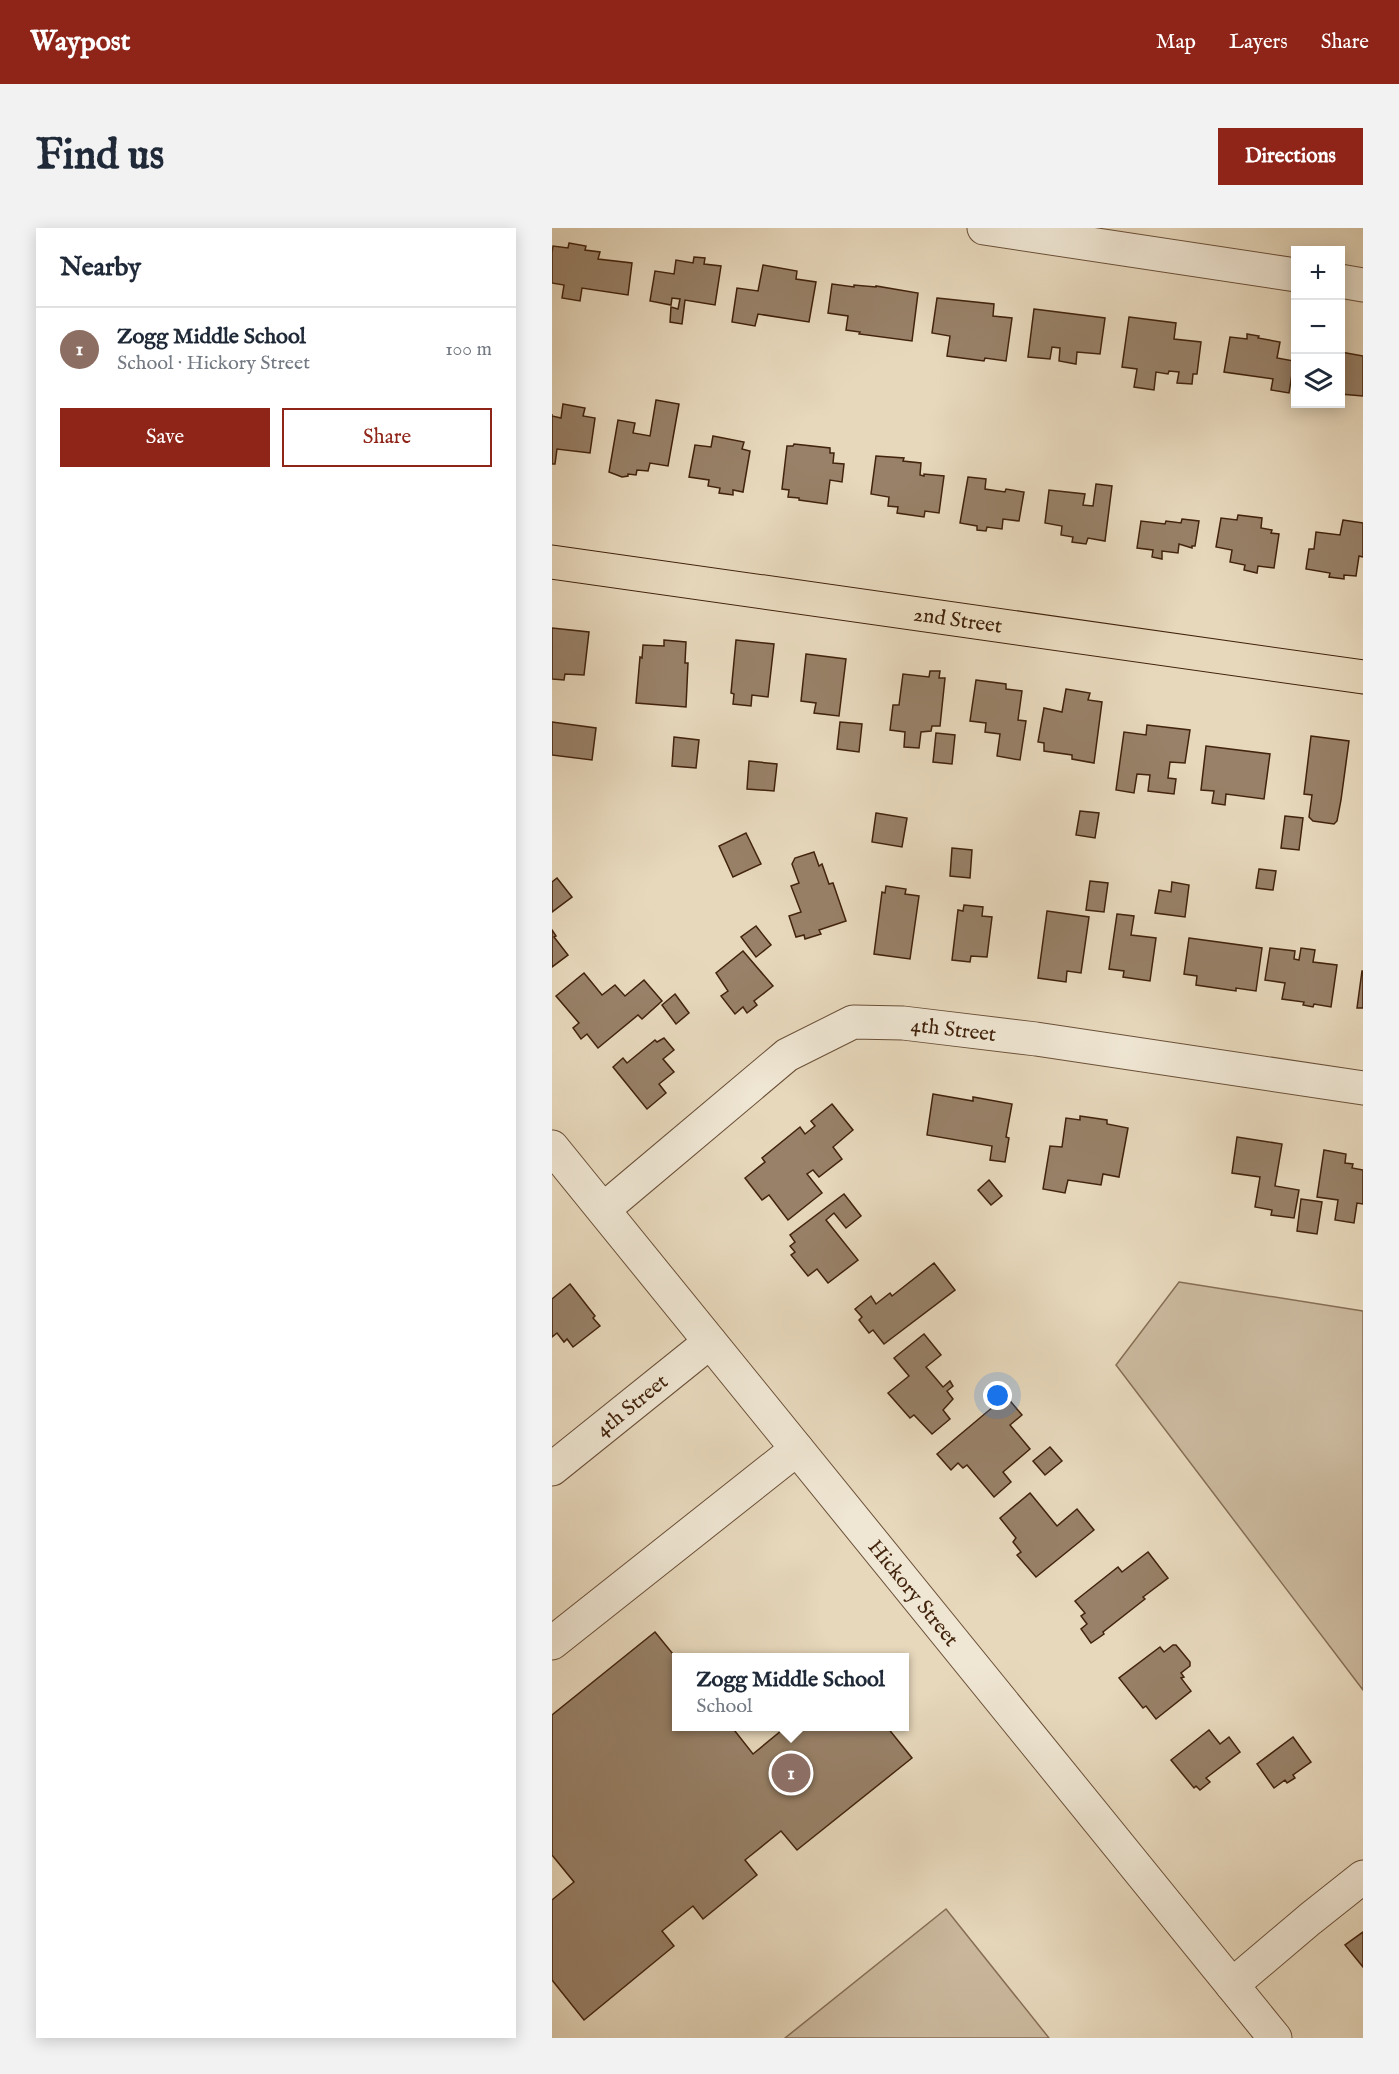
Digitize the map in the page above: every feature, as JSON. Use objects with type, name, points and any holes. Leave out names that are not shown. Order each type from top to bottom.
[{"type":"main road","name":"2nd Street","points":[[552,562],[1363,677]]},
{"type":"street","points":[[984,228],[1291,274]]},
{"type":"street","points":[[1345,282],[1363,285]]},
{"type":"street","name":"4th Street","points":[[604,1209],[787,1055],[853,1022],[903,1023],[1036,1039],[1363,1088]]},
{"type":"street","name":"Hickory Street","points":[[552,1147],[1275,2038]]},
{"type":"street","name":"4th Street","points":[[552,1469],[710,1342]]},
{"type":"street","points":[[552,1643],[797,1449]]},
{"type":"street","points":[[1232,1985],[1363,1877]]},
{"type":"shaded area","points":[[1179,1282],[1363,1311],[1363,1690],[1116,1365]]},
{"type":"shaded area","points":[[946,1909],[1049,2038],[785,2038]]},
{"type":"building","points":[[569,243],[586,246],[585,250],[600,252],[598,259],[632,263],[628,295],[582,288],[580,301],[562,298],[564,285],[552,283],[552,253],[553,246],[568,248]]},
{"type":"building","points":[[694,257],[705,258],[704,264],[721,266],[715,305],[685,300],[682,324],[670,322],[671,307],[678,309],[680,299],[672,298],[671,305],[650,301],[655,271],[674,274],[676,260],[693,263]]},
{"type":"building","points":[[763,265],[797,271],[796,279],[816,282],[809,322],[758,314],[755,326],[732,322],[737,288],[758,291]]},
{"type":"building","points":[[832,284],[854,287],[854,285],[876,286],[918,293],[912,341],[859,334],[860,332],[846,330],[848,316],[828,313]]},
{"type":"building","points":[[937,298],[994,304],[993,316],[1012,318],[1006,361],[985,358],[984,361],[947,356],[950,336],[932,333]]},
{"type":"building","points":[[1034,309],[1105,318],[1100,354],[1077,352],[1076,364],[1059,361],[1060,348],[1052,347],[1050,359],[1028,357]]},
{"type":"building","points":[[1129,317],[1176,323],[1174,339],[1201,342],[1197,374],[1193,374],[1192,384],[1177,383],[1179,372],[1169,371],[1168,374],[1156,372],[1154,390],[1134,387],[1137,369],[1122,367]]},
{"type":"building","points":[[1247,334],[1280,342],[1277,358],[1291,360],[1289,393],[1271,390],[1273,379],[1224,372],[1230,337],[1247,339]]},
{"type":"building","points":[[1345,353],[1363,356],[1363,396],[1345,394]]},
{"type":"building","points":[[656,400],[679,404],[668,466],[650,463],[648,471],[637,470],[636,475],[628,474],[622,477],[609,472],[618,420],[635,423],[633,433],[650,436]]},
{"type":"building","points":[[563,404],[585,408],[583,416],[595,418],[590,453],[557,449],[555,464],[552,464],[552,416],[561,418]]},
{"type":"building","points":[[713,436],[744,442],[742,449],[750,451],[743,492],[733,490],[733,495],[719,493],[720,488],[708,486],[709,480],[689,477],[695,445],[711,447]]},
{"type":"building","points":[[794,444],[830,448],[830,453],[834,453],[833,463],[844,464],[842,482],[830,480],[827,504],[788,497],[789,490],[782,489],[787,446]]},
{"type":"building","points":[[876,456],[904,458],[903,461],[921,463],[920,475],[944,476],[939,513],[925,511],[924,517],[897,513],[898,507],[888,506],[889,497],[871,494]]},
{"type":"building","points":[[968,477],[986,479],[985,489],[1024,492],[1019,521],[1003,519],[1002,529],[987,527],[986,531],[977,530],[977,526],[960,523]]},
{"type":"building","points":[[1096,484],[1112,486],[1105,541],[1088,538],[1086,544],[1072,542],[1073,537],[1061,535],[1062,526],[1045,523],[1049,490],[1085,494],[1083,505],[1093,506]]},
{"type":"building","points":[[1238,515],[1262,518],[1261,528],[1279,534],[1274,568],[1258,566],[1257,573],[1244,570],[1245,565],[1230,562],[1232,550],[1216,547],[1221,518],[1237,520]]},
{"type":"building","points":[[1182,519],[1199,521],[1195,546],[1192,548],[1179,544],[1178,553],[1162,551],[1162,559],[1152,557],[1153,550],[1137,548],[1141,521],[1165,524],[1166,521],[1181,523]]},
{"type":"building","points":[[1343,520],[1363,523],[1363,557],[1359,556],[1356,576],[1344,575],[1344,579],[1329,577],[1330,573],[1306,569],[1309,549],[1314,549],[1316,532],[1340,535]]},
{"type":"building","points":[[552,628],[589,632],[584,675],[565,674],[564,680],[552,679]]},
{"type":"building","points":[[664,640],[686,642],[685,663],[688,663],[686,707],[636,703],[643,645],[664,646]]},
{"type":"building","points":[[736,640],[774,644],[768,697],[752,695],[751,706],[733,704],[734,694],[731,693]]},
{"type":"building","points":[[806,654],[846,659],[839,716],[814,713],[816,703],[801,701]]},
{"type":"building","points":[[930,671],[940,671],[939,678],[945,678],[940,726],[932,726],[931,731],[921,732],[919,748],[904,747],[905,732],[890,730],[893,705],[899,705],[903,674],[929,677]]},
{"type":"building","points":[[976,680],[1006,684],[1006,689],[1022,691],[1018,720],[1026,721],[1020,760],[997,756],[1000,734],[985,732],[986,723],[970,721]]},
{"type":"building","points":[[1066,689],[1090,693],[1088,700],[1102,702],[1094,763],[1072,759],[1072,755],[1044,751],[1044,743],[1038,742],[1044,708],[1062,712]]},
{"type":"building","points":[[552,722],[596,728],[592,760],[552,755]]},
{"type":"building","points":[[840,722],[862,724],[859,752],[837,749]]},
{"type":"building","points":[[1147,725],[1190,730],[1185,763],[1170,762],[1168,778],[1176,779],[1174,794],[1148,791],[1150,775],[1137,774],[1134,793],[1116,790],[1124,732],[1146,735]]},
{"type":"building","points":[[936,733],[955,735],[952,764],[933,762]]},
{"type":"building","points":[[1311,736],[1349,741],[1341,800],[1337,821],[1334,824],[1313,821],[1309,817],[1312,795],[1304,794]]},
{"type":"building","points":[[674,737],[699,740],[696,768],[672,766]]},
{"type":"building","points":[[1206,746],[1270,754],[1264,799],[1226,794],[1225,805],[1212,803],[1214,791],[1201,790]]},
{"type":"building","points":[[749,761],[777,764],[774,791],[747,789]]},
{"type":"building","points":[[1080,811],[1099,813],[1095,838],[1076,835]]},
{"type":"building","points":[[876,813],[907,818],[902,847],[872,842]]},
{"type":"building","points":[[1285,816],[1303,818],[1299,850],[1281,848]]},
{"type":"building","points":[[746,833],[761,864],[733,877],[719,846]]},
{"type":"building","points":[[952,848],[972,850],[970,878],[950,876]]},
{"type":"building","points":[[814,852],[819,866],[822,864],[829,884],[833,883],[846,921],[819,930],[821,934],[805,939],[804,935],[796,937],[789,916],[801,912],[791,886],[799,883],[792,864],[795,858]]},
{"type":"building","points":[[1259,869],[1276,871],[1273,890],[1256,888]]},
{"type":"building","points":[[557,878],[572,897],[552,912],[552,882]]},
{"type":"building","points":[[1090,881],[1108,883],[1104,912],[1086,910]]},
{"type":"building","points":[[1172,882],[1189,885],[1185,917],[1155,913],[1159,890],[1171,892]]},
{"type":"building","points":[[886,886],[906,889],[905,894],[919,896],[910,959],[874,954],[882,892],[885,893]]},
{"type":"building","points":[[964,905],[983,907],[982,916],[992,917],[987,957],[971,956],[970,962],[952,960],[958,910],[963,911]]},
{"type":"building","points":[[1047,911],[1089,917],[1081,973],[1067,971],[1066,982],[1038,978]]},
{"type":"building","points":[[1117,914],[1134,916],[1131,935],[1156,938],[1150,981],[1123,977],[1124,971],[1109,969]]},
{"type":"building","points":[[756,926],[771,945],[756,957],[741,937]]},
{"type":"building","points":[[552,930],[556,936],[554,937],[568,955],[552,967]]},
{"type":"building","points":[[1189,938],[1262,948],[1256,991],[1236,988],[1236,991],[1196,985],[1197,976],[1184,974]]},
{"type":"building","points":[[1270,948],[1295,951],[1294,959],[1299,960],[1301,948],[1315,950],[1313,962],[1337,965],[1331,1007],[1314,1004],[1313,1007],[1303,1005],[1304,1002],[1282,999],[1285,983],[1265,980]]},
{"type":"building","points":[[743,951],[773,986],[754,1001],[757,1005],[747,1013],[743,1007],[735,1014],[721,996],[728,991],[716,973]]},
{"type":"building","points":[[1362,971],[1363,1008],[1357,1008]]},
{"type":"building","points":[[584,973],[602,995],[615,985],[625,996],[644,980],[662,1001],[642,1019],[638,1015],[598,1048],[587,1034],[581,1039],[573,1028],[579,1023],[556,996]]},
{"type":"building","points":[[675,994],[689,1013],[676,1024],[662,1005]]},
{"type":"building","points":[[664,1038],[674,1050],[663,1059],[674,1072],[659,1084],[666,1093],[647,1109],[613,1067],[623,1058],[627,1063],[655,1040],[657,1042]]},
{"type":"building","points":[[933,1094],[973,1101],[973,1097],[1012,1104],[1006,1137],[1009,1138],[1005,1162],[990,1160],[992,1146],[927,1135]]},
{"type":"building","points":[[832,1104],[853,1130],[833,1147],[842,1159],[819,1177],[813,1170],[807,1174],[822,1193],[788,1220],[769,1195],[762,1200],[745,1178],[765,1162],[762,1158],[800,1127],[805,1134],[815,1126],[811,1121]]},
{"type":"building","points":[[1080,1116],[1107,1120],[1107,1124],[1128,1128],[1119,1177],[1103,1174],[1101,1185],[1068,1180],[1065,1193],[1043,1189],[1050,1146],[1062,1147],[1066,1118],[1080,1120]]},
{"type":"building","points":[[1237,1137],[1282,1144],[1275,1186],[1299,1190],[1294,1218],[1271,1215],[1272,1210],[1255,1207],[1260,1177],[1232,1173]]},
{"type":"building","points":[[1324,1150],[1346,1154],[1345,1163],[1353,1164],[1352,1168],[1363,1170],[1363,1204],[1357,1203],[1354,1223],[1335,1220],[1338,1200],[1317,1197]]},
{"type":"building","points":[[989,1180],[1002,1196],[991,1205],[978,1190]]},
{"type":"building","points":[[844,1194],[861,1216],[846,1228],[834,1213],[826,1220],[858,1260],[828,1283],[817,1269],[808,1276],[791,1255],[795,1252],[790,1246],[795,1242],[790,1235]]},
{"type":"building","points":[[1301,1199],[1322,1202],[1317,1234],[1297,1231]]},
{"type":"building","points":[[934,1263],[955,1290],[884,1344],[873,1330],[869,1333],[859,1320],[862,1317],[855,1309],[871,1296],[876,1304],[890,1293],[892,1296]]},
{"type":"building","points":[[570,1284],[600,1326],[573,1347],[567,1339],[564,1342],[557,1333],[552,1337],[552,1299]]},
{"type":"building","points":[[924,1334],[941,1355],[926,1367],[943,1387],[950,1381],[953,1386],[947,1391],[953,1399],[943,1410],[950,1419],[932,1434],[914,1415],[910,1418],[888,1393],[909,1376],[894,1358]]},
{"type":"building","points":[[1006,1396],[1022,1415],[1010,1425],[1030,1449],[1003,1472],[1011,1482],[994,1497],[967,1465],[963,1468],[958,1463],[951,1470],[937,1454]]},
{"type":"building","points":[[1050,1447],[1062,1461],[1045,1475],[1033,1461]]},
{"type":"building","points":[[1030,1493],[1057,1526],[1077,1509],[1094,1530],[1036,1577],[1017,1555],[1021,1552],[1013,1542],[1016,1538],[1000,1518]]},
{"type":"building","points":[[1148,1552],[1168,1578],[1091,1643],[1081,1629],[1087,1624],[1081,1616],[1085,1613],[1075,1601],[1118,1567],[1122,1572]]},
{"type":"building","points":[[655,1632],[672,1653],[672,1731],[735,1731],[753,1754],[781,1731],[890,1731],[912,1758],[797,1850],[781,1831],[745,1860],[757,1875],[703,1919],[693,1906],[662,1931],[674,1946],[584,2020],[552,1980],[552,1900],[574,1882],[552,1855],[552,1715]]},
{"type":"building","points":[[1176,1645],[1190,1662],[1190,1666],[1181,1673],[1184,1677],[1181,1678],[1191,1691],[1156,1719],[1146,1706],[1143,1708],[1119,1678],[1160,1647],[1164,1652]]},
{"type":"building","points":[[1209,1730],[1220,1744],[1229,1737],[1240,1752],[1206,1778],[1210,1782],[1200,1790],[1196,1786],[1194,1788],[1171,1760]]},
{"type":"building","points":[[1293,1737],[1311,1762],[1293,1775],[1295,1778],[1287,1783],[1285,1780],[1274,1788],[1257,1764]]},
{"type":"building","points":[[1363,1932],[1363,1967],[1345,1945]]},
{"type":"place","name":"Zogg Middle School","points":[[791,1773]]}]
